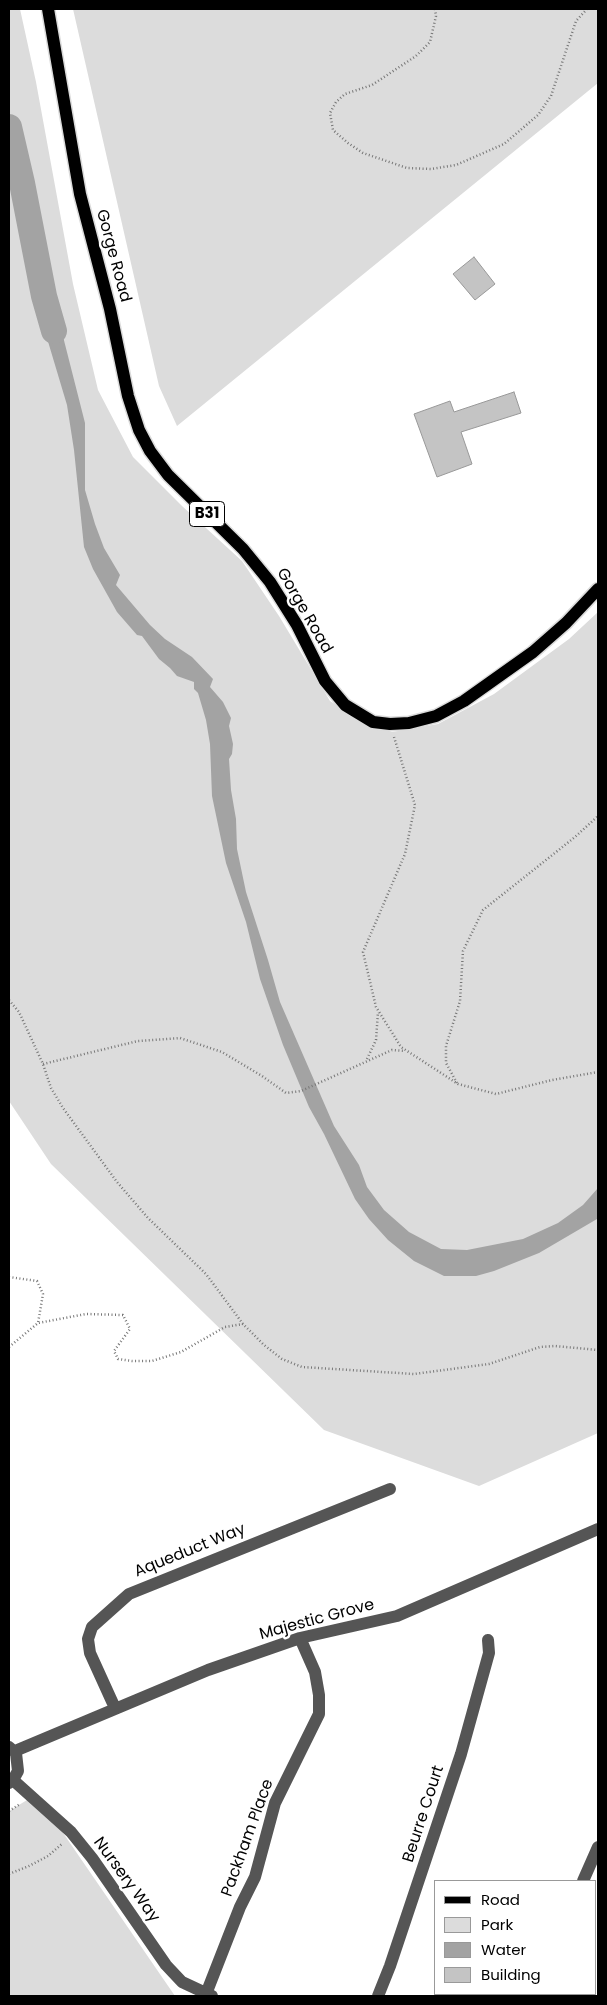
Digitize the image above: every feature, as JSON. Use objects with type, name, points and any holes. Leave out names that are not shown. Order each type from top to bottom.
[{"type":"main road","name":"Gorge Road","points":[[48,9],[80,194],[110,309],[128,396],[139,430],[150,451],[168,476],[243,549],[270,582],[297,625],[325,681],[345,705],[359,715],[374,722],[390,724],[409,723],[436,716],[464,701],[533,652],[566,623],[598,589]]},
{"type":"street","name":"Aqueduct Way","points":[[115,1708],[90,1653],[88,1638],[92,1626],[129,1594],[390,1489]]},
{"type":"street","name":"Majestic Grove","points":[[12,1749],[208,1670],[300,1638],[397,1616],[432,1603],[598,1529]]},
{"type":"street","name":"Packham Place","points":[[209,1995],[240,1907],[255,1877],[275,1803],[319,1714],[319,1694],[315,1672],[300,1638]]},
{"type":"street","name":"Beurre Court","points":[[378,1996],[390,1966],[461,1754],[489,1654],[488,1640]]},
{"type":"street","points":[[11,1782],[18,1771],[12,1749]]},
{"type":"street","name":"Nursery Way","points":[[11,1782],[72,1834],[92,1858],[166,1965],[182,1982],[209,1995]]},
{"type":"street","points":[[583,1880],[598,1847]]},
{"type":"path","points":[[437,9],[430,42],[416,56],[372,85],[344,94],[336,102],[330,113],[334,130],[363,153],[407,168],[431,169],[456,165],[504,144],[538,115],[551,96],[576,22],[586,9]]},
{"type":"path","points":[[390,724],[415,805],[405,854],[363,952],[378,1011],[402,1047],[458,1084],[496,1094],[552,1080],[598,1072]]},
{"type":"path","points":[[458,1084],[446,1063],[446,1046],[460,1002],[463,951],[484,910],[575,837],[598,816]]},
{"type":"path","points":[[9,1000],[19,1012],[43,1064],[51,1088],[63,1108],[117,1182],[148,1218],[206,1274],[243,1324],[264,1345],[282,1359],[302,1367],[414,1374],[489,1364],[540,1347],[555,1346],[598,1350]]},
{"type":"path","points":[[366,1060],[376,1040],[378,1011]]},
{"type":"path","points":[[43,1064],[138,1041],[180,1038],[222,1052],[286,1093],[301,1091],[366,1060],[392,1050],[407,1051]]},
{"type":"path","points":[[9,1277],[37,1281],[43,1294],[38,1323]]},
{"type":"path","points":[[9,1347],[38,1323],[86,1314],[123,1314],[130,1329],[114,1351],[118,1359],[132,1362],[152,1361],[181,1352],[225,1327],[243,1324]]},
{"type":"path","points":[[9,1874],[48,1856],[72,1834]]},
{"type":"green space","points":[[9,9],[20,9],[36,82],[73,284],[98,390],[133,457],[182,506],[242,561],[279,616],[330,701],[363,722],[392,732],[438,724],[494,694],[569,639],[598,612],[598,1433],[479,1486],[324,1430],[51,1164],[9,1101]]},
{"type":"green space","points":[[73,9],[598,9],[598,83],[177,426],[159,386]]},
{"type":"green space","points":[[32,1797],[48,1811],[175,1996],[9,1996],[9,1811]]},
{"type":"water","points":[[32,288],[55,305],[85,423],[85,490],[104,548],[120,575],[116,585],[150,625],[165,639],[192,657],[213,679],[210,687],[223,702],[231,718],[229,726],[233,744],[232,754],[229,759],[231,790],[236,819],[237,849],[246,892],[280,1002],[334,1126],[359,1165],[367,1187],[384,1210],[409,1232],[441,1249],[467,1250],[523,1239],[558,1223],[583,1205],[598,1188],[597,1219],[539,1253],[476,1276],[444,1276],[414,1261],[388,1240],[369,1219],[355,1199],[309,1107],[283,1045],[260,979],[246,922],[226,863],[212,796],[210,744],[206,720],[198,693],[194,689],[194,682],[177,676],[159,659],[142,636],[137,635],[117,612],[93,569],[84,547],[74,450],[67,405]]},
{"type":"building","points":[[474,257],[495,284],[475,300],[453,274]]},
{"type":"building","points":[[514,392],[521,413],[461,432],[472,464],[437,477],[414,414],[450,401],[454,412]]},
{"type":"waterway","points":[[9,127],[44,296],[54,331]]}]
